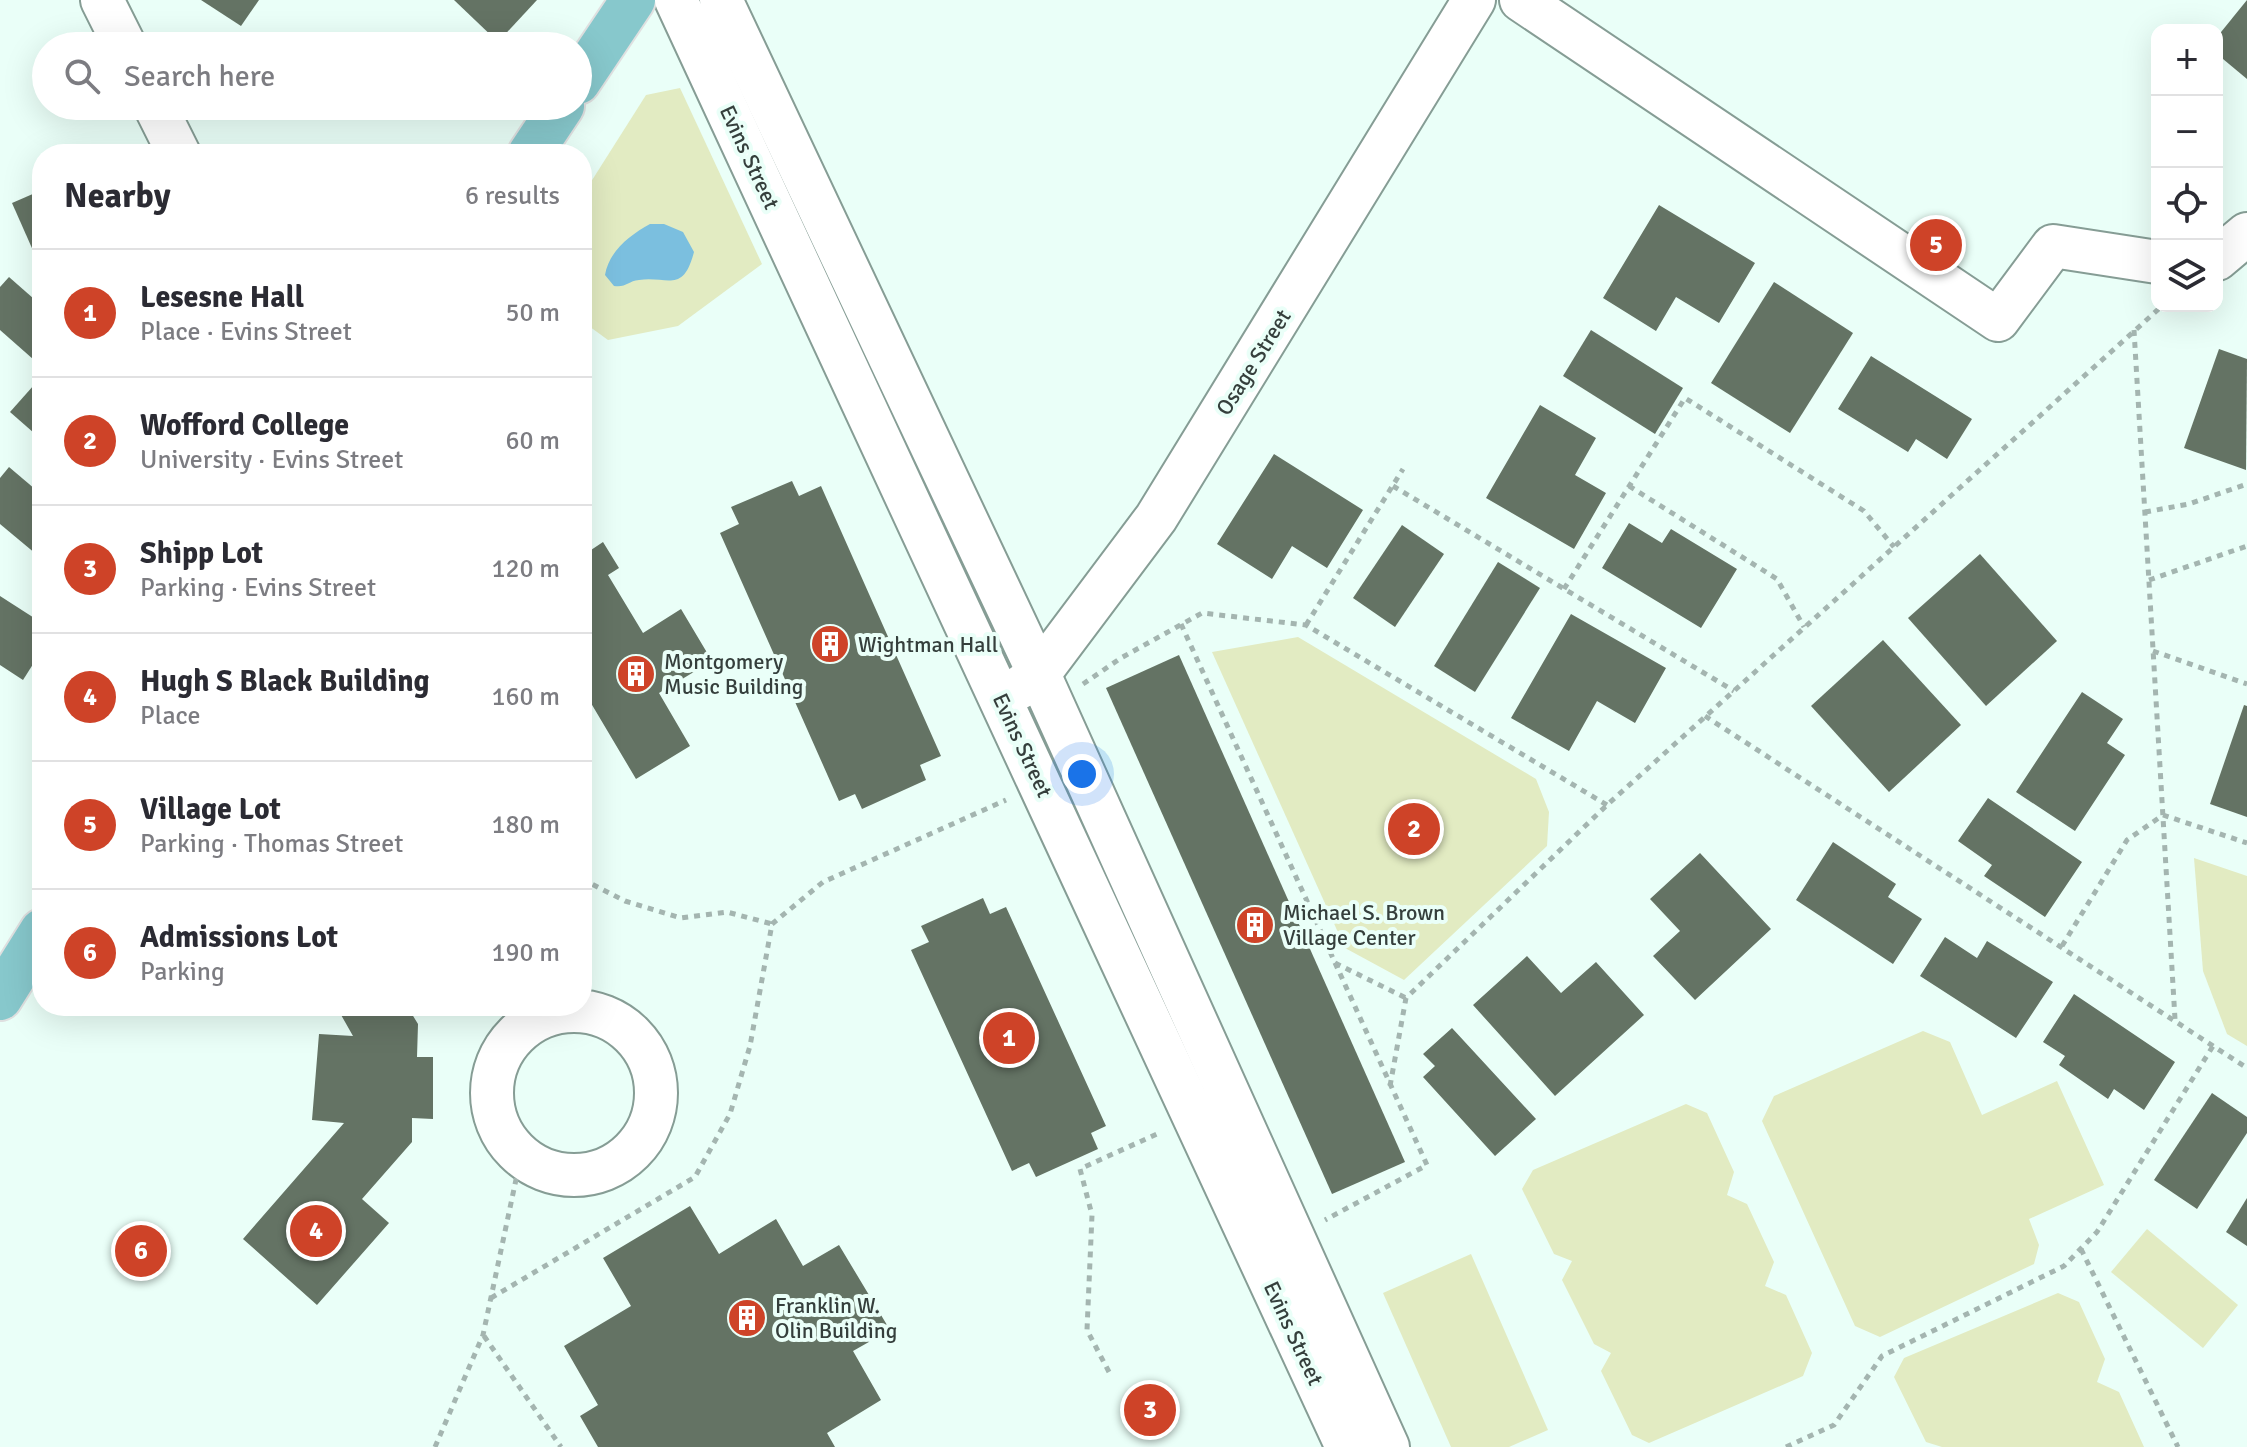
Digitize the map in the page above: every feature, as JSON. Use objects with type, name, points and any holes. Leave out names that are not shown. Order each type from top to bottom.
[{"type":"main road","points":[[592,61],[633,0]]},
{"type":"main road","points":[[537,144],[553,120]]},
{"type":"main road","points":[[0,998],[32,947]]},
{"type":"street","points":[[102,0],[118,32]]},
{"type":"street","name":"Evins Street","points":[[676,0],[1347,1447]]},
{"type":"street","name":"Evins Street","points":[[721,0],[1046,689],[1388,1447]]},
{"type":"street","name":"Osage Street","points":[[1002,700],[1046,689],[1156,518],[1474,0]]},
{"type":"street","points":[[1521,0],[1998,320],[2053,246],[2151,261]]},
{"type":"street","points":[[162,120],[174,144]]},
{"type":"street","points":[[2223,254],[2247,234]]},
{"type":"street","points":[[2223,273],[2247,279]]},
{"type":"street","points":[[530,1016],[511,1039],[495,1067],[492,1099],[501,1131],[521,1156],[549,1172],[581,1175],[612,1166],[637,1146],[653,1117],[656,1086],[648,1054],[627,1029],[592,1013]]},
{"type":"path","points":[[1390,1086],[1406,998],[1607,805],[2155,312]]},
{"type":"path","points":[[2134,330],[2175,1019]]},
{"type":"path","points":[[1564,589],[1685,398],[1864,511],[1894,547]]},
{"type":"path","points":[[1306,625],[1403,469]]},
{"type":"path","points":[[2145,512],[2189,504],[2247,484]]},
{"type":"path","points":[[1393,486],[1734,691]]},
{"type":"path","points":[[1629,486],[1777,579],[1804,627]]},
{"type":"path","points":[[2149,580],[2247,546]]},
{"type":"path","points":[[1046,689],[1121,658],[1202,613],[1306,625],[1607,805]]},
{"type":"path","points":[[1181,624],[1427,1165],[1320,1222]]},
{"type":"path","points":[[2153,651],[2247,684]]},
{"type":"path","points":[[1705,716],[2247,1068]]},
{"type":"path","points":[[491,1298],[695,1177],[730,1114],[750,1046],[772,924],[823,882],[1021,794]]},
{"type":"path","points":[[2163,815],[2247,843]]},
{"type":"path","points":[[2062,946],[2127,840],[2163,815]]},
{"type":"path","points":[[592,884],[625,901],[681,918],[727,912],[772,924]]},
{"type":"path","points":[[1334,963],[1406,998]]},
{"type":"path","points":[[1786,1447],[1834,1425],[1882,1356],[2064,1266],[2097,1232],[2213,1046]]},
{"type":"path","points":[[1109,1372],[1087,1330],[1092,1215],[1080,1169],[1164,1131]]},
{"type":"path","points":[[435,1447],[483,1335],[521,1156]]},
{"type":"path","points":[[2081,1249],[2178,1447]]},
{"type":"path","points":[[483,1335],[561,1447]]},
{"type":"green space","points":[[680,88],[762,264],[678,326],[608,340],[592,328],[592,180],[646,95]]},
{"type":"green space","points":[[1298,637],[1536,779],[1549,812],[1547,846],[1404,980],[1345,948],[1212,652]]},
{"type":"green space","points":[[2194,858],[2247,876],[2247,1046],[2227,1034],[2203,971]]},
{"type":"green space","points":[[1923,1031],[1950,1042],[1982,1115],[2057,1081],[2104,1185],[2029,1219],[2039,1245],[2034,1264],[1880,1337],[1855,1326],[1762,1121],[1774,1096]]},
{"type":"green space","points":[[1686,1104],[1707,1113],[1734,1172],[1727,1195],[1747,1204],[1774,1262],[1765,1286],[1786,1295],[1812,1353],[1803,1376],[1649,1443],[1632,1435],[1601,1371],[1611,1353],[1594,1344],[1562,1280],[1572,1261],[1554,1254],[1522,1189],[1533,1170]]},
{"type":"green space","points":[[2147,1229],[2238,1305],[2203,1348],[2111,1272]]},
{"type":"green space","points":[[1471,1254],[1548,1430],[1509,1447],[1451,1447],[1383,1293]]},
{"type":"green space","points":[[2058,1293],[2079,1302],[2105,1359],[2097,1382],[2119,1392],[2144,1447],[1942,1447],[1926,1442],[1894,1377],[1904,1358]]},
{"type":"water","points":[[650,224],[664,224],[683,232],[694,252],[685,274],[673,280],[639,280],[614,286],[605,275],[611,258],[628,239]]},
{"type":"building","points":[[201,0],[259,0],[241,26]]},
{"type":"building","points":[[454,0],[537,0],[507,32],[488,32]]},
{"type":"building","points":[[2247,0],[2247,79],[2223,59],[2223,30]]},
{"type":"building","points":[[32,194],[32,248],[12,203]]},
{"type":"building","points":[[1659,205],[1755,263],[1719,323],[1676,297],[1656,331],[1603,298]]},
{"type":"building","points":[[9,277],[32,297],[32,358],[0,330],[0,287]]},
{"type":"building","points":[[1774,282],[1853,333],[1790,433],[1711,383]]},
{"type":"building","points":[[1591,330],[1683,388],[1655,434],[1563,376]]},
{"type":"building","points":[[2219,349],[2247,359],[2246,470],[2184,448]]},
{"type":"building","points":[[1871,356],[1972,419],[1947,459],[1916,439],[1908,452],[1838,409]]},
{"type":"building","points":[[32,387],[32,431],[10,412]]},
{"type":"building","points":[[1540,405],[1596,438],[1575,475],[1606,493],[1574,549],[1486,498]]},
{"type":"building","points":[[1274,454],[1363,510],[1327,568],[1292,546],[1272,579],[1217,544]]},
{"type":"building","points":[[9,467],[32,487],[32,551],[0,524],[0,478]]},
{"type":"building","name":"Wightman Hall","points":[[792,481],[799,496],[821,486],[941,756],[920,765],[926,780],[862,809],[855,794],[839,801],[720,533],[739,524],[731,507]]},
{"type":"building","points":[[1629,523],[1662,543],[1671,529],[1737,569],[1701,628],[1602,568]]},
{"type":"building","points":[[1402,525],[1444,554],[1395,627],[1353,598]]},
{"type":"building","name":"Montgomery Music Building","points":[[603,542],[619,568],[608,575],[643,633],[681,609],[712,661],[659,693],[690,746],[636,779],[592,705],[592,549]]},
{"type":"building","points":[[1980,554],[2057,641],[1986,706],[1908,618]]},
{"type":"building","points":[[1498,562],[1540,588],[1475,692],[1434,666]]},
{"type":"building","points":[[0,596],[32,617],[32,666],[23,680],[0,665]]},
{"type":"building","points":[[1571,614],[1666,668],[1635,723],[1597,701],[1569,751],[1511,718]]},
{"type":"building","points":[[1883,640],[1961,725],[1889,792],[1811,706]]},
{"type":"building","name":"Michael S. Brown Village Center","points":[[1179,655],[1405,1162],[1332,1194],[1106,688]]},
{"type":"building","points":[[2082,692],[2123,719],[2107,743],[2125,755],[2075,831],[2016,792]]},
{"type":"building","points":[[2244,705],[2247,706],[2247,817],[2210,804]]},
{"type":"building","points":[[1988,798],[2082,862],[2045,917],[1984,876],[1992,865],[1958,841]]},
{"type":"building","points":[[1833,842],[1896,884],[1888,897],[1922,919],[1893,964],[1796,900]]},
{"type":"building","points":[[1700,853],[1771,929],[1695,1000],[1653,956],[1680,931],[1650,899]]},
{"type":"building","points":[[983,898],[990,914],[1006,907],[1106,1126],[1091,1133],[1098,1149],[1036,1177],[1029,1163],[1012,1171],[911,950],[929,942],[921,926]]},
{"type":"building","points":[[1945,937],[1977,958],[1987,941],[2053,982],[2016,1038],[1920,976]]},
{"type":"building","points":[[1527,956],[1561,993],[1596,962],[1644,1015],[1555,1096],[1473,1005]]},
{"type":"building","points":[[2074,994],[2175,1062],[2144,1110],[2114,1089],[2108,1099],[2059,1065],[2065,1056],[2043,1042]]},
{"type":"building","points":[[342,1016],[413,1016],[418,1024],[417,1057],[433,1057],[433,1119],[412,1118],[412,1142],[362,1199],[389,1223],[317,1305],[243,1239],[344,1123],[312,1120],[319,1034],[353,1036]]},
{"type":"building","points":[[1452,1028],[1536,1119],[1495,1156],[1423,1077],[1435,1066],[1423,1054]]},
{"type":"building","points":[[2212,1093],[2247,1117],[2247,1133],[2197,1209],[2154,1180]]},
{"type":"building","points":[[2247,1198],[2247,1246],[2226,1232]]},
{"type":"building","name":"Franklin W. Olin Building","points":[[690,1206],[719,1254],[776,1219],[803,1266],[839,1245],[890,1330],[853,1351],[881,1400],[827,1433],[835,1447],[598,1447],[580,1416],[598,1405],[564,1346],[631,1306],[603,1258]]},
{"type":"place","name":"Village Lot","points":[[1936,245]]},
{"type":"place","name":"Wightman Hall","points":[[830,644]]},
{"type":"place","name":"Montgomery Music Building","points":[[636,674]]},
{"type":"place","name":"Wofford College","points":[[1414,829]]},
{"type":"place","name":"Michael S. Brown Village Center","points":[[1255,925]]},
{"type":"place","name":"Lesesne Hall","points":[[1009,1038]]},
{"type":"place","name":"Hugh S Black Building","points":[[316,1231]]},
{"type":"place","name":"Admissions Lot","points":[[141,1251]]},
{"type":"place","name":"Franklin W. Olin Building","points":[[747,1318]]},
{"type":"place","name":"Shipp Lot","points":[[1150,1410]]}]
